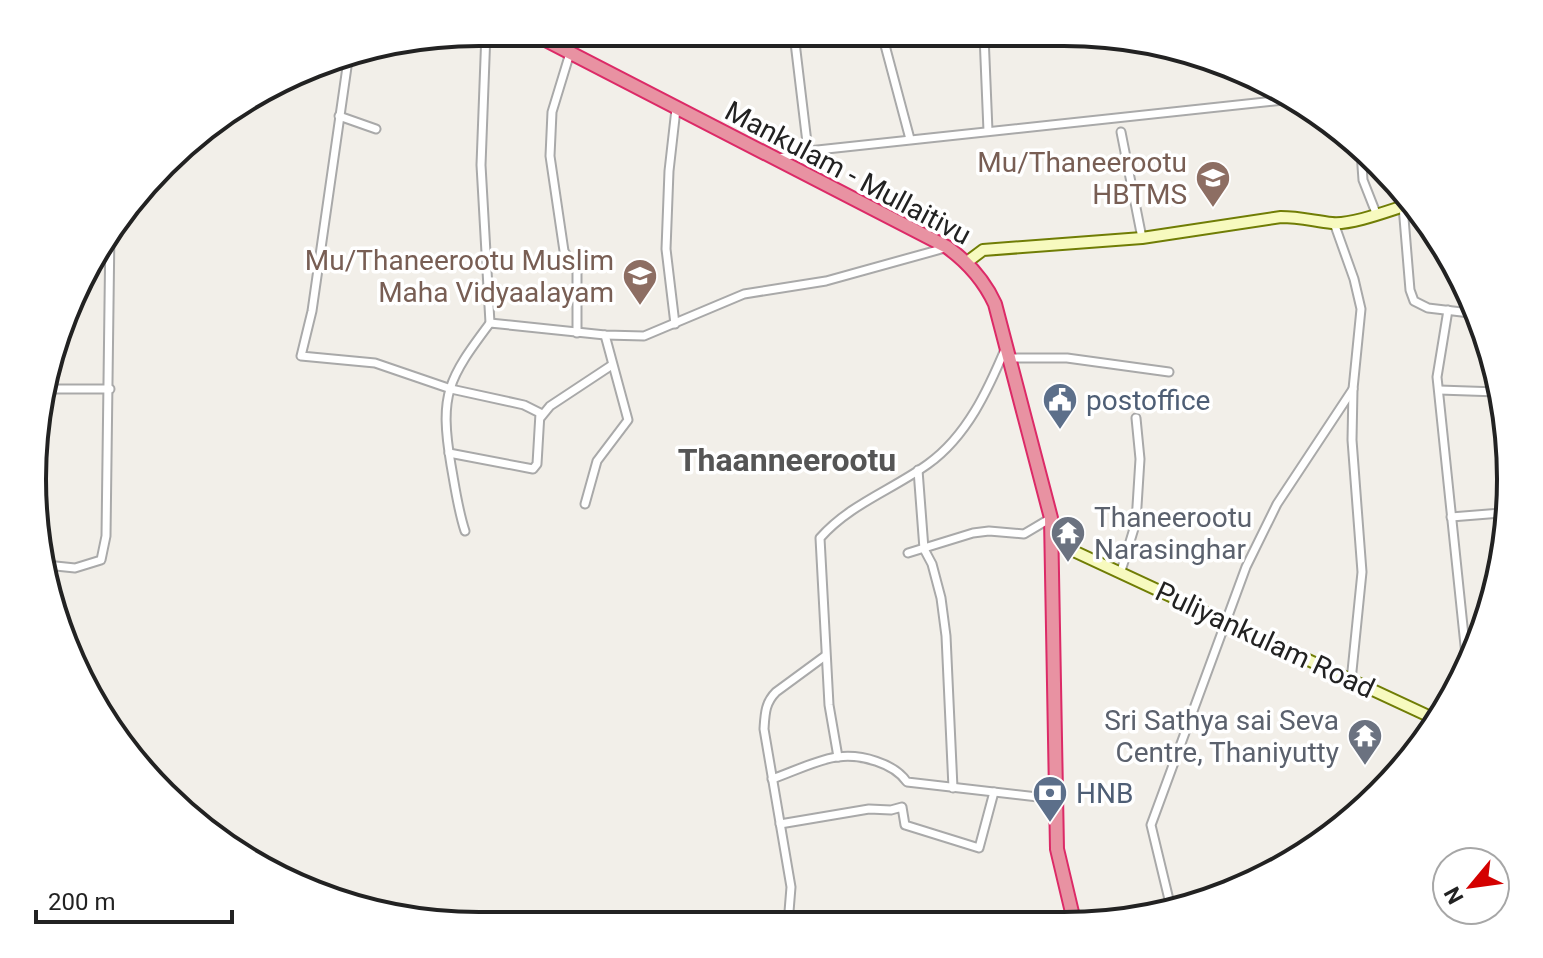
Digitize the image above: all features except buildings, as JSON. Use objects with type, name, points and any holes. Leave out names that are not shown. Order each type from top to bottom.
[{"type":"highway","name":"Mankulam - Mullaitivu","points":[[557,46],[947,247],[967,262],[989,290],[1051,518],[1057,849],[1072,912]]},
{"type":"street","points":[[465,531],[449,453],[445,413],[453,378],[490,323],[481,165],[485,46]]},
{"type":"street","points":[[795,46],[808,151]]},
{"type":"street","points":[[885,46],[910,139]]},
{"type":"street","points":[[984,46],[988,131]]},
{"type":"street","points":[[570,53],[552,112],[550,156],[564,251],[577,270],[577,333]]},
{"type":"street","points":[[347,67],[312,311],[301,356],[375,363],[451,389],[524,405],[536,409],[541,417]]},
{"type":"street","points":[[774,160],[808,151],[1275,101]]},
{"type":"street","points":[[675,324],[666,249],[669,171],[676,109]]},
{"type":"street","points":[[339,116],[376,129]]},
{"type":"street","points":[[1121,132],[1142,238]]},
{"type":"street","points":[[1362,165],[1363,180],[1376,213]]},
{"type":"street","points":[[967,262],[983,250],[1142,238],[1281,217],[1303,217],[1334,223],[1400,206]]},
{"type":"street","points":[[1405,212],[1410,290],[1414,301],[1428,308],[1464,312]]},
{"type":"street","points":[[1334,223],[1361,309],[1353,389],[1352,440],[1362,572],[1351,681]]},
{"type":"street","points":[[490,323],[577,333],[644,336],[744,294],[826,281],[947,247]]},
{"type":"street","points":[[55,566],[75,568],[101,560],[106,536],[110,252]]},
{"type":"street","points":[[1448,310],[1437,377],[1465,643]]},
{"type":"street","points":[[585,504],[597,461],[628,420],[605,335]]},
{"type":"street","points":[[838,757],[829,705],[820,538],[866,500],[931,462],[965,426],[1008,353],[1169,372]]},
{"type":"street","points":[[449,453],[533,469],[537,464],[541,417],[550,406],[612,365]]},
{"type":"street","points":[[56,389],[110,389]]},
{"type":"street","points":[[1169,899],[1151,825],[1246,567],[1277,504],[1353,389]]},
{"type":"street","points":[[1439,390],[1488,392]]},
{"type":"street","points":[[1121,571],[1136,522],[1140,459],[1136,418]]},
{"type":"street","points":[[918,470],[924,549],[932,564],[941,598],[946,636],[953,788]]},
{"type":"street","points":[[1451,517],[1495,513]]},
{"type":"street","points":[[908,553],[973,533],[1024,534],[1051,518]]},
{"type":"street","name":"Puliyankulam Road","points":[[1052,541],[1427,715]]},
{"type":"street","points":[[789,912],[791,887],[764,729],[765,710],[769,699],[825,656]]},
{"type":"street","points":[[772,779],[838,757],[891,766],[907,782],[1055,799]]},
{"type":"street","points":[[780,824],[869,809],[902,807],[905,825],[979,848],[994,792]]},
{"type":"place","name":"Mu/Thaneerootu HBTMS","points":[[1213,209]]},
{"type":"place","name":"Mu/Thaneerootu Muslim Maha Vidyaalayam","points":[[640,307]]},
{"type":"place","name":"postoffice","points":[[1060,431]]},
{"type":"place","name":"Thaneerootu Narasinghar","points":[[1068,564]]},
{"type":"place","name":"Sri Sathya sai Seva Centre, Thaniyutty","points":[[1365,767]]},
{"type":"place","name":"HNB","points":[[1050,824]]},
{"type":"district","name":"Thaanneerootu","points":[[787,460]]}]
